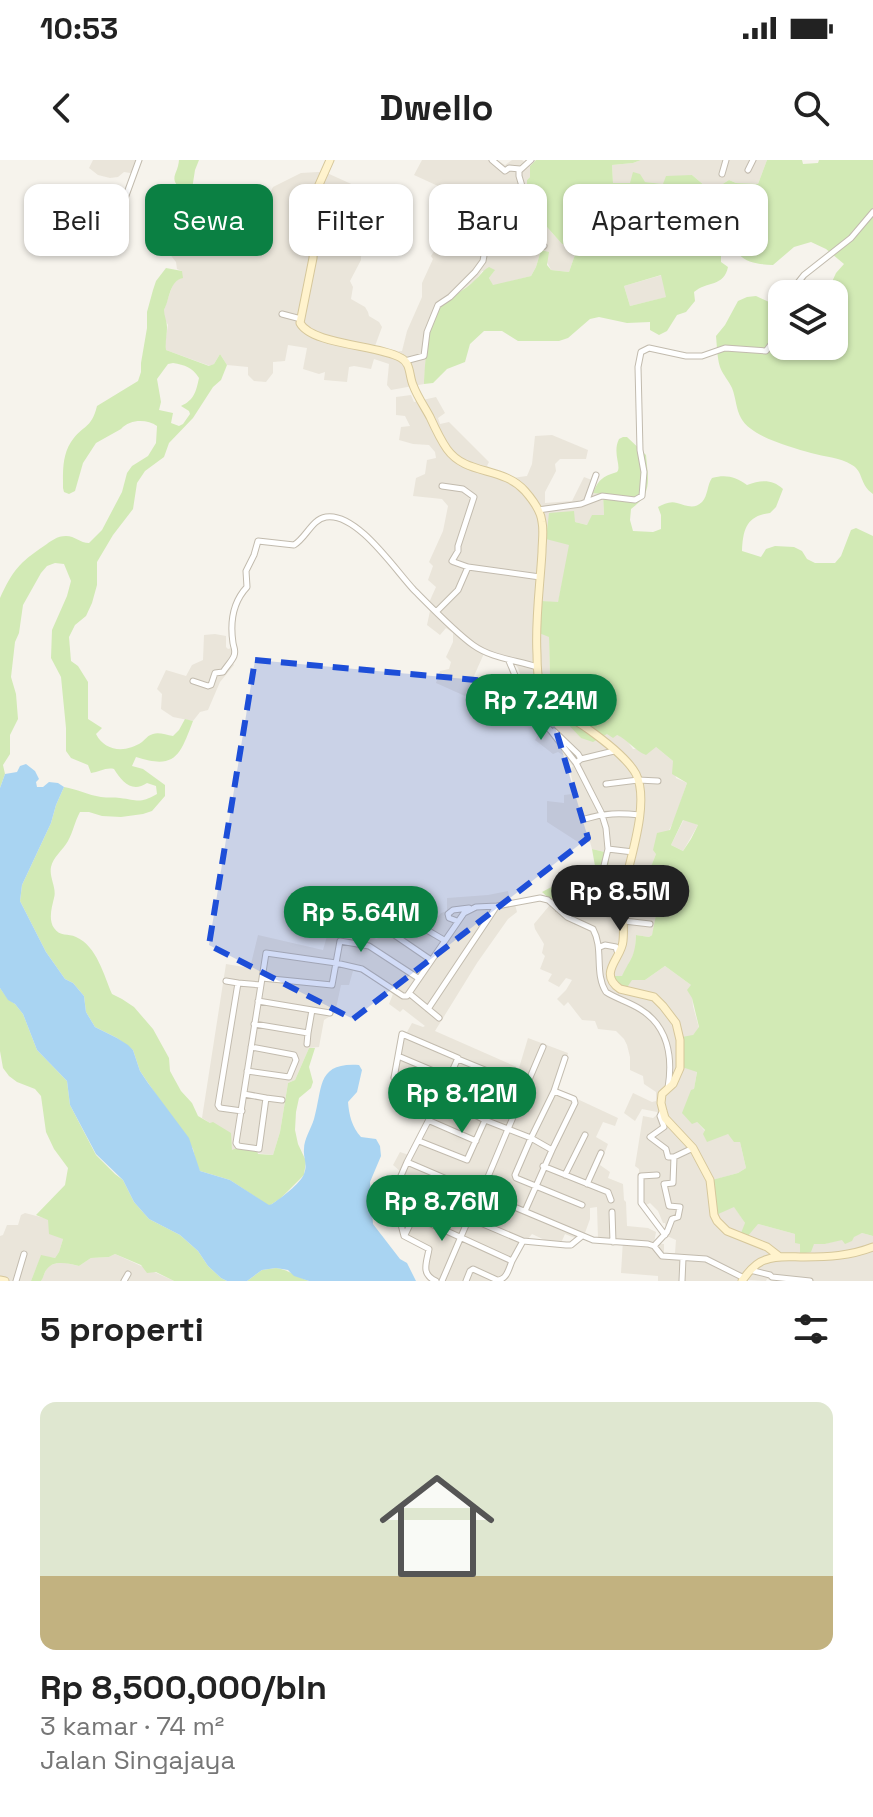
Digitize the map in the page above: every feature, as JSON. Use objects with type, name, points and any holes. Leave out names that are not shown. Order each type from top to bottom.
[{"type":"street","points":[[129,187],[139,160]]},
{"type":"street","points":[[330,160],[318,187],[313,258],[301,326],[320,337],[405,361],[412,384],[448,451],[463,465],[498,474],[516,483],[538,510],[543,528],[535,619],[541,687],[550,701],[614,751],[638,780],[640,815],[624,886],[623,942],[611,977],[615,986],[625,991],[654,997],[676,1023],[680,1040],[680,1068],[661,1098],[663,1111],[665,1118],[693,1148],[710,1180],[717,1221],[727,1231],[767,1247],[780,1257]]},
{"type":"street","points":[[492,160],[505,171],[509,168],[520,169]]},
{"type":"street","points":[[521,184],[520,169],[531,160]]},
{"type":"street","points":[[722,174],[726,160]]},
{"type":"street","points":[[748,170],[753,160]]},
{"type":"street","points":[[800,280],[851,238],[873,212]]},
{"type":"street","points":[[405,361],[424,355],[427,332],[436,309],[475,272],[484,256]]},
{"type":"street","points":[[282,314],[301,319]]},
{"type":"street","points":[[538,510],[581,504],[602,496],[635,500],[642,496],[644,472],[640,450],[638,367],[641,352],[649,348],[702,356],[732,347],[761,352],[768,348]]},
{"type":"street","points":[[587,501],[596,475]]},
{"type":"street","points":[[442,486],[463,489],[474,497],[458,551],[452,561],[468,567],[541,577]]},
{"type":"street","points":[[193,681],[211,685],[215,673],[223,672],[234,657],[234,612],[239,596],[247,587],[246,571],[258,541],[294,545],[315,523],[326,517],[346,521],[362,531],[413,589],[474,646],[509,661],[538,667]]},
{"type":"street","points":[[437,612],[458,590],[468,567]]},
{"type":"street","points":[[509,661],[529,709],[578,761],[606,828],[608,849],[601,878],[573,881],[557,894],[556,907]]},
{"type":"street","points":[[554,731],[578,754],[578,761]]},
{"type":"street","points":[[578,761],[614,751]]},
{"type":"street","points":[[606,784],[658,781]]},
{"type":"street","points":[[585,819],[602,814],[640,815]]},
{"type":"street","points":[[608,849],[634,852]]},
{"type":"street","points":[[457,921],[449,918],[448,914],[453,910],[540,898],[548,900],[567,917],[593,929],[599,948],[600,979],[606,992],[643,1010],[659,1025],[671,1063],[668,1089]]},
{"type":"street","points":[[428,1009],[497,906]]},
{"type":"street","points":[[258,952],[336,963],[367,971],[405,997],[410,994],[457,921],[476,907]]},
{"type":"street","points":[[556,907],[650,924]]},
{"type":"street","points":[[431,960],[390,932],[390,928],[408,919],[444,940]]},
{"type":"street","points":[[226,981],[331,986],[341,937],[369,946],[418,978]]},
{"type":"street","points":[[599,948],[605,945],[617,948],[616,956]]},
{"type":"street","points":[[266,953],[236,1145],[259,1149],[266,1098]]},
{"type":"street","points":[[238,983],[218,1105],[220,1108],[242,1111]]},
{"type":"street","points":[[410,994],[439,1018]]},
{"type":"street","points":[[258,1001],[330,1013]]},
{"type":"street","points":[[307,1044],[312,1010]]},
{"type":"street","points":[[254,1024],[308,1033]]},
{"type":"street","points":[[419,1141],[468,1159],[476,1141],[485,1120],[495,1097],[502,1077],[403,1033],[394,1078],[485,1120],[531,1138],[552,1150]]},
{"type":"street","points":[[247,1071],[289,1077],[296,1060],[294,1055],[251,1047]]},
{"type":"street","points":[[485,1184],[543,1047]]},
{"type":"street","points":[[398,1056],[495,1097]]},
{"type":"street","points":[[458,1058],[397,1185],[397,1208],[404,1236],[429,1249],[425,1269],[430,1278],[439,1281],[476,1201]]},
{"type":"street","points":[[565,1058],[554,1091],[515,1175],[518,1179],[582,1205]]},
{"type":"street","points":[[525,1211],[575,1101],[554,1091]]},
{"type":"street","points":[[244,1094],[282,1100]]},
{"type":"street","points":[[663,1111],[660,1116],[664,1127],[650,1137],[666,1149],[668,1157],[693,1148]]},
{"type":"street","points":[[430,1121],[476,1141]]},
{"type":"street","points":[[565,1175],[585,1135]]},
{"type":"street","points":[[587,1184],[601,1153]]},
{"type":"street","points":[[654,1246],[665,1235],[672,1219],[678,1217],[680,1207],[669,1206],[664,1187],[664,1184],[673,1183],[674,1157]]},
{"type":"street","points":[[407,1162],[470,1189]]},
{"type":"street","points":[[543,1166],[608,1192],[611,1200]]},
{"type":"street","points":[[657,1175],[641,1176],[641,1203],[665,1235]]},
{"type":"street","points":[[476,1183],[485,1184],[488,1196],[484,1200],[476,1201],[469,1195],[476,1183]]},
{"type":"street","points":[[397,1185],[523,1241],[571,1245],[583,1235]]},
{"type":"street","points":[[488,1196],[593,1240],[648,1244],[662,1256],[706,1259],[743,1280],[750,1270],[765,1260],[839,1256],[873,1247]]},
{"type":"street","points":[[397,1208],[512,1261]]},
{"type":"street","points":[[612,1212],[613,1242]]},
{"type":"street","points":[[404,1236],[414,1216]]},
{"type":"street","points":[[466,1281],[473,1269],[497,1280],[506,1278],[523,1241]]},
{"type":"street","points":[[16,1281],[24,1254]]},
{"type":"street","points":[[682,1281],[683,1258]]},
{"type":"street","points":[[750,1270],[772,1277],[810,1281]]},
{"type":"street","points":[[124,1281],[128,1274]]},
{"type":"highlighted area","points":[[255,660],[543,686],[588,838],[353,1019],[209,945]]},
{"type":"shaded area","points":[[93,160],[141,160],[136,174],[124,172],[110,178],[98,175],[89,168]]},
{"type":"shaded area","points":[[422,160],[497,160],[505,165],[512,160],[522,160],[530,166],[527,184],[434,184],[414,175]]},
{"type":"shaded area","points":[[641,160],[767,160],[758,184],[729,180],[723,184],[703,184],[692,175],[663,184],[613,184],[612,165]]},
{"type":"shaded area","points":[[301,173],[327,173],[351,184],[289,184],[289,256],[361,256],[350,281],[353,287],[351,299],[365,307],[369,316],[382,327],[375,346],[393,352],[402,351],[422,297],[422,283],[433,259],[431,256],[539,256],[531,276],[493,286],[489,278],[494,271],[482,271],[476,280],[452,297],[426,357],[424,384],[391,390],[387,385],[389,364],[374,359],[371,369],[349,367],[347,382],[324,380],[325,372],[319,374],[303,369],[307,348],[288,345],[285,361],[273,362],[273,373],[266,382],[254,381],[248,375],[248,367],[227,365],[220,354],[210,366],[166,350],[168,325],[164,310],[173,284],[182,278],[182,271],[177,269],[171,256],[273,256],[273,187]]},
{"type":"shaded area","points":[[547,227],[563,244],[563,256],[575,256],[569,272],[551,270],[544,256],[547,256]]},
{"type":"shaded area","points":[[662,275],[667,297],[630,306],[624,286]]},
{"type":"shaded area","points":[[411,395],[414,402],[436,397],[445,413],[438,418],[440,424],[449,422],[489,462],[487,466],[512,478],[527,476],[532,464],[535,436],[552,435],[588,450],[586,459],[560,459],[555,464],[556,471],[545,492],[545,503],[572,501],[584,477],[597,482],[593,493],[603,493],[604,515],[587,525],[575,522],[558,603],[542,601],[549,637],[550,678],[544,681],[554,700],[566,710],[581,738],[617,735],[625,738],[633,749],[656,747],[673,761],[676,778],[687,783],[674,821],[652,864],[647,870],[634,867],[645,882],[644,893],[651,896],[656,915],[655,926],[649,937],[636,935],[635,951],[622,977],[645,980],[665,966],[691,985],[699,1028],[693,1035],[697,1122],[705,1131],[728,1134],[740,1142],[746,1168],[713,1180],[717,1214],[734,1206],[745,1223],[795,1234],[795,1243],[800,1243],[800,1253],[814,1244],[825,1244],[862,1233],[873,1236],[873,1281],[658,1281],[658,1276],[621,1273],[623,1240],[598,1239],[597,1207],[590,1208],[585,1233],[575,1238],[565,1234],[561,1243],[553,1244],[532,1234],[503,1281],[428,1281],[423,1273],[426,1250],[406,1240],[396,1218],[386,1218],[385,1205],[392,1203],[393,1187],[400,1171],[393,1165],[400,1152],[409,1155],[430,1115],[410,1108],[408,1105],[413,1090],[390,1078],[401,1031],[407,1032],[412,1023],[425,1026],[403,1009],[400,1012],[389,1004],[393,994],[364,973],[353,971],[349,985],[341,985],[335,1013],[324,1020],[319,1047],[309,1048],[295,1080],[288,1083],[273,1155],[231,1150],[210,1123],[202,1118],[226,964],[250,968],[258,935],[323,950],[329,929],[342,931],[342,939],[353,940],[355,932],[374,934],[377,939],[384,931],[382,928],[387,919],[407,915],[430,927],[441,913],[447,911],[447,898],[508,891],[517,912],[508,919],[477,963],[435,1031],[519,1068],[528,1038],[568,1053],[558,1090],[618,1118],[615,1126],[603,1122],[596,1137],[608,1144],[600,1165],[610,1172],[608,1178],[623,1184],[627,1226],[656,1232],[654,1243],[664,1244],[664,1253],[675,1253],[676,1240],[667,1236],[665,1223],[658,1211],[650,1203],[646,1205],[639,1199],[639,1169],[635,1166],[643,1116],[653,1118],[658,1114],[642,1109],[635,1121],[624,1113],[633,1093],[652,1102],[656,1101],[656,1092],[644,1084],[643,1076],[630,1070],[627,1045],[616,1031],[598,1029],[595,1021],[582,1020],[568,1002],[564,1006],[557,999],[572,980],[566,978],[559,987],[548,981],[552,974],[540,969],[545,956],[542,953],[544,944],[534,924],[549,906],[557,906],[579,917],[615,917],[617,889],[607,885],[605,880],[609,853],[592,849],[590,842],[578,842],[547,822],[547,801],[564,803],[564,795],[572,794],[574,787],[570,771],[573,766],[566,757],[558,752],[553,754],[535,740],[544,722],[529,702],[518,668],[509,657],[486,649],[465,696],[436,683],[440,671],[449,669],[451,662],[446,657],[453,642],[453,633],[446,628],[440,635],[427,625],[430,611],[427,607],[436,587],[428,580],[433,566],[429,562],[443,531],[448,506],[442,499],[413,496],[416,478],[425,474],[427,460],[436,458],[429,445],[399,440],[401,427],[410,426],[405,416],[396,415],[396,397]]},
{"type":"shaded area","points":[[204,635],[226,636],[228,649],[235,647],[234,665],[220,682],[208,710],[200,712],[193,721],[173,717],[161,709],[162,694],[157,689],[166,670],[186,676],[192,665],[203,660]]},
{"type":"shaded area","points":[[684,819],[698,825],[683,851],[671,845]]},
{"type":"shaded area","points":[[25,1213],[48,1219],[63,1239],[59,1252],[55,1258],[41,1256],[31,1281],[0,1281],[0,1236],[7,1225],[18,1225],[21,1215]]},
{"type":"shaded area","points":[[115,1254],[174,1281],[41,1281],[50,1265],[62,1262],[79,1266],[91,1258]]},
{"type":"green space","points":[[179,160],[199,160],[193,184],[176,184],[174,179]]},
{"type":"green space","points":[[536,160],[641,160],[612,165],[613,183],[630,183],[633,172],[640,174],[645,182],[663,184],[563,184],[563,244],[547,227],[547,184],[527,184],[530,166]]},
{"type":"green space","points":[[767,160],[802,160],[803,164],[818,163],[819,160],[873,160],[873,494],[852,465],[753,431],[739,415],[732,388],[719,363],[716,336],[738,301],[756,296],[768,302],[768,360],[848,360],[848,280],[833,280],[844,264],[826,249],[811,242],[794,247],[773,265],[750,262],[741,256],[768,256],[768,184],[758,184]]},
{"type":"green space","points":[[692,175],[703,184],[663,184],[666,176]]},
{"type":"green space","points":[[729,180],[758,184],[723,184]]},
{"type":"green space","points":[[547,252],[549,252],[547,265],[551,270],[569,272],[575,256],[721,256],[721,262],[728,267],[719,281],[694,292],[695,301],[686,312],[677,315],[667,331],[659,335],[650,330],[650,322],[627,323],[599,317],[590,319],[568,338],[559,341],[518,341],[502,331],[484,331],[470,344],[465,362],[447,369],[433,383],[424,384],[427,344],[435,315],[443,304],[489,267],[495,270],[489,278],[493,285],[531,276],[539,256],[547,256]],"holes":[[[661,275],[666,297],[630,306],[624,286]]]},
{"type":"green space","points":[[166,268],[182,271],[183,278],[172,287],[164,310],[166,350],[209,366],[220,354],[227,365],[221,380],[193,418],[169,443],[164,457],[145,471],[137,483],[133,509],[97,562],[97,585],[92,603],[69,637],[71,661],[88,682],[88,719],[102,728],[96,734],[110,747],[123,749],[136,746],[155,733],[173,736],[185,719],[193,721],[175,757],[160,762],[136,757],[132,766],[143,769],[165,785],[165,796],[152,811],[121,817],[80,812],[68,841],[51,867],[55,894],[51,921],[59,933],[76,937],[89,947],[112,994],[134,1007],[153,1029],[169,1058],[170,1071],[198,1116],[231,1133],[232,1150],[237,1148],[273,1155],[288,1083],[295,1080],[309,1048],[315,1048],[309,1067],[313,1082],[311,1088],[299,1098],[296,1112],[295,1130],[306,1161],[304,1175],[269,1206],[230,1180],[200,1171],[193,1149],[140,1071],[133,1050],[95,1027],[86,1012],[84,996],[65,979],[46,952],[20,901],[22,885],[64,787],[101,797],[135,800],[157,794],[156,786],[147,783],[137,787],[128,785],[114,769],[91,773],[88,765],[71,758],[66,751],[61,677],[51,658],[52,630],[71,581],[64,564],[47,566],[23,605],[11,677],[18,719],[10,735],[10,754],[3,765],[5,774],[0,788],[0,598],[9,580],[28,557],[52,541],[66,536],[89,543],[102,530],[122,492],[127,473],[148,456],[156,443],[157,426],[144,421],[129,423],[96,443],[83,463],[75,491],[69,494],[64,492],[64,464],[71,442],[89,423],[97,406],[138,381],[147,312],[156,281]],"holes":[[[168,364],[191,369],[199,378],[194,395],[181,406],[190,414],[179,426],[171,423],[173,413],[159,410],[161,402],[157,379]]]},
{"type":"green space","points":[[627,437],[646,455],[648,485],[643,497],[631,509],[633,531],[653,532],[661,529],[658,507],[672,502],[696,506],[705,497],[712,478],[726,476],[747,485],[762,481],[783,489],[776,507],[770,513],[756,517],[747,525],[742,551],[761,557],[766,549],[775,546],[794,547],[815,563],[835,563],[851,530],[856,528],[873,536],[873,1236],[862,1233],[845,1244],[842,1240],[814,1244],[811,1252],[800,1254],[800,1244],[795,1243],[795,1234],[758,1224],[747,1237],[741,1233],[745,1223],[734,1207],[716,1215],[712,1180],[746,1168],[740,1142],[734,1142],[728,1134],[707,1142],[703,1134],[705,1130],[697,1122],[692,1124],[682,1113],[694,1089],[697,1072],[682,1067],[682,1037],[693,1035],[699,1027],[687,990],[691,985],[665,966],[645,980],[632,980],[628,986],[619,986],[614,981],[613,976],[622,976],[632,957],[636,935],[652,935],[656,915],[646,913],[651,896],[644,894],[645,882],[630,880],[633,866],[647,870],[652,864],[657,833],[670,830],[687,783],[672,774],[673,761],[656,747],[646,755],[617,735],[613,738],[607,734],[593,742],[581,738],[563,719],[565,709],[546,690],[544,681],[550,678],[549,637],[539,633],[542,601],[558,602],[569,545],[546,539],[549,513],[574,511],[575,522],[587,525],[592,515],[604,515],[603,494],[593,493],[602,479],[618,470],[616,449],[619,439]],"holes":[[[683,820],[698,825],[683,851],[671,845]]]},
{"type":"green space","points":[[592,849],[609,853],[605,880],[607,885],[617,889],[615,917],[569,916],[542,892],[595,866]]},
{"type":"green space","points":[[0,988],[23,1014],[37,1050],[67,1081],[70,1105],[96,1155],[123,1180],[134,1202],[149,1219],[180,1235],[198,1251],[208,1266],[227,1281],[174,1281],[156,1272],[147,1273],[141,1265],[115,1254],[91,1258],[79,1266],[54,1264],[46,1270],[41,1281],[31,1281],[41,1255],[55,1258],[59,1252],[63,1239],[49,1234],[48,1220],[36,1215],[65,1185],[68,1168],[46,1132],[41,1096],[35,1089],[17,1082],[3,1068]]},
{"type":"green space","points":[[276,1268],[309,1281],[247,1281],[262,1270]]},
{"type":"water","points":[[26,764],[39,779],[37,787],[49,782],[64,787],[22,885],[20,901],[46,952],[65,979],[84,996],[86,1012],[95,1027],[133,1050],[140,1071],[189,1138],[200,1171],[230,1180],[272,1204],[304,1174],[304,1145],[324,1079],[335,1068],[359,1065],[362,1070],[357,1092],[348,1102],[358,1133],[361,1137],[376,1139],[380,1146],[381,1156],[370,1182],[373,1224],[400,1259],[407,1263],[416,1281],[309,1281],[294,1276],[288,1270],[276,1268],[262,1270],[247,1281],[227,1281],[208,1266],[198,1251],[180,1235],[149,1219],[134,1202],[123,1180],[96,1154],[70,1105],[67,1081],[37,1050],[23,1014],[0,988],[0,788],[5,774],[17,772],[20,766]]}]
